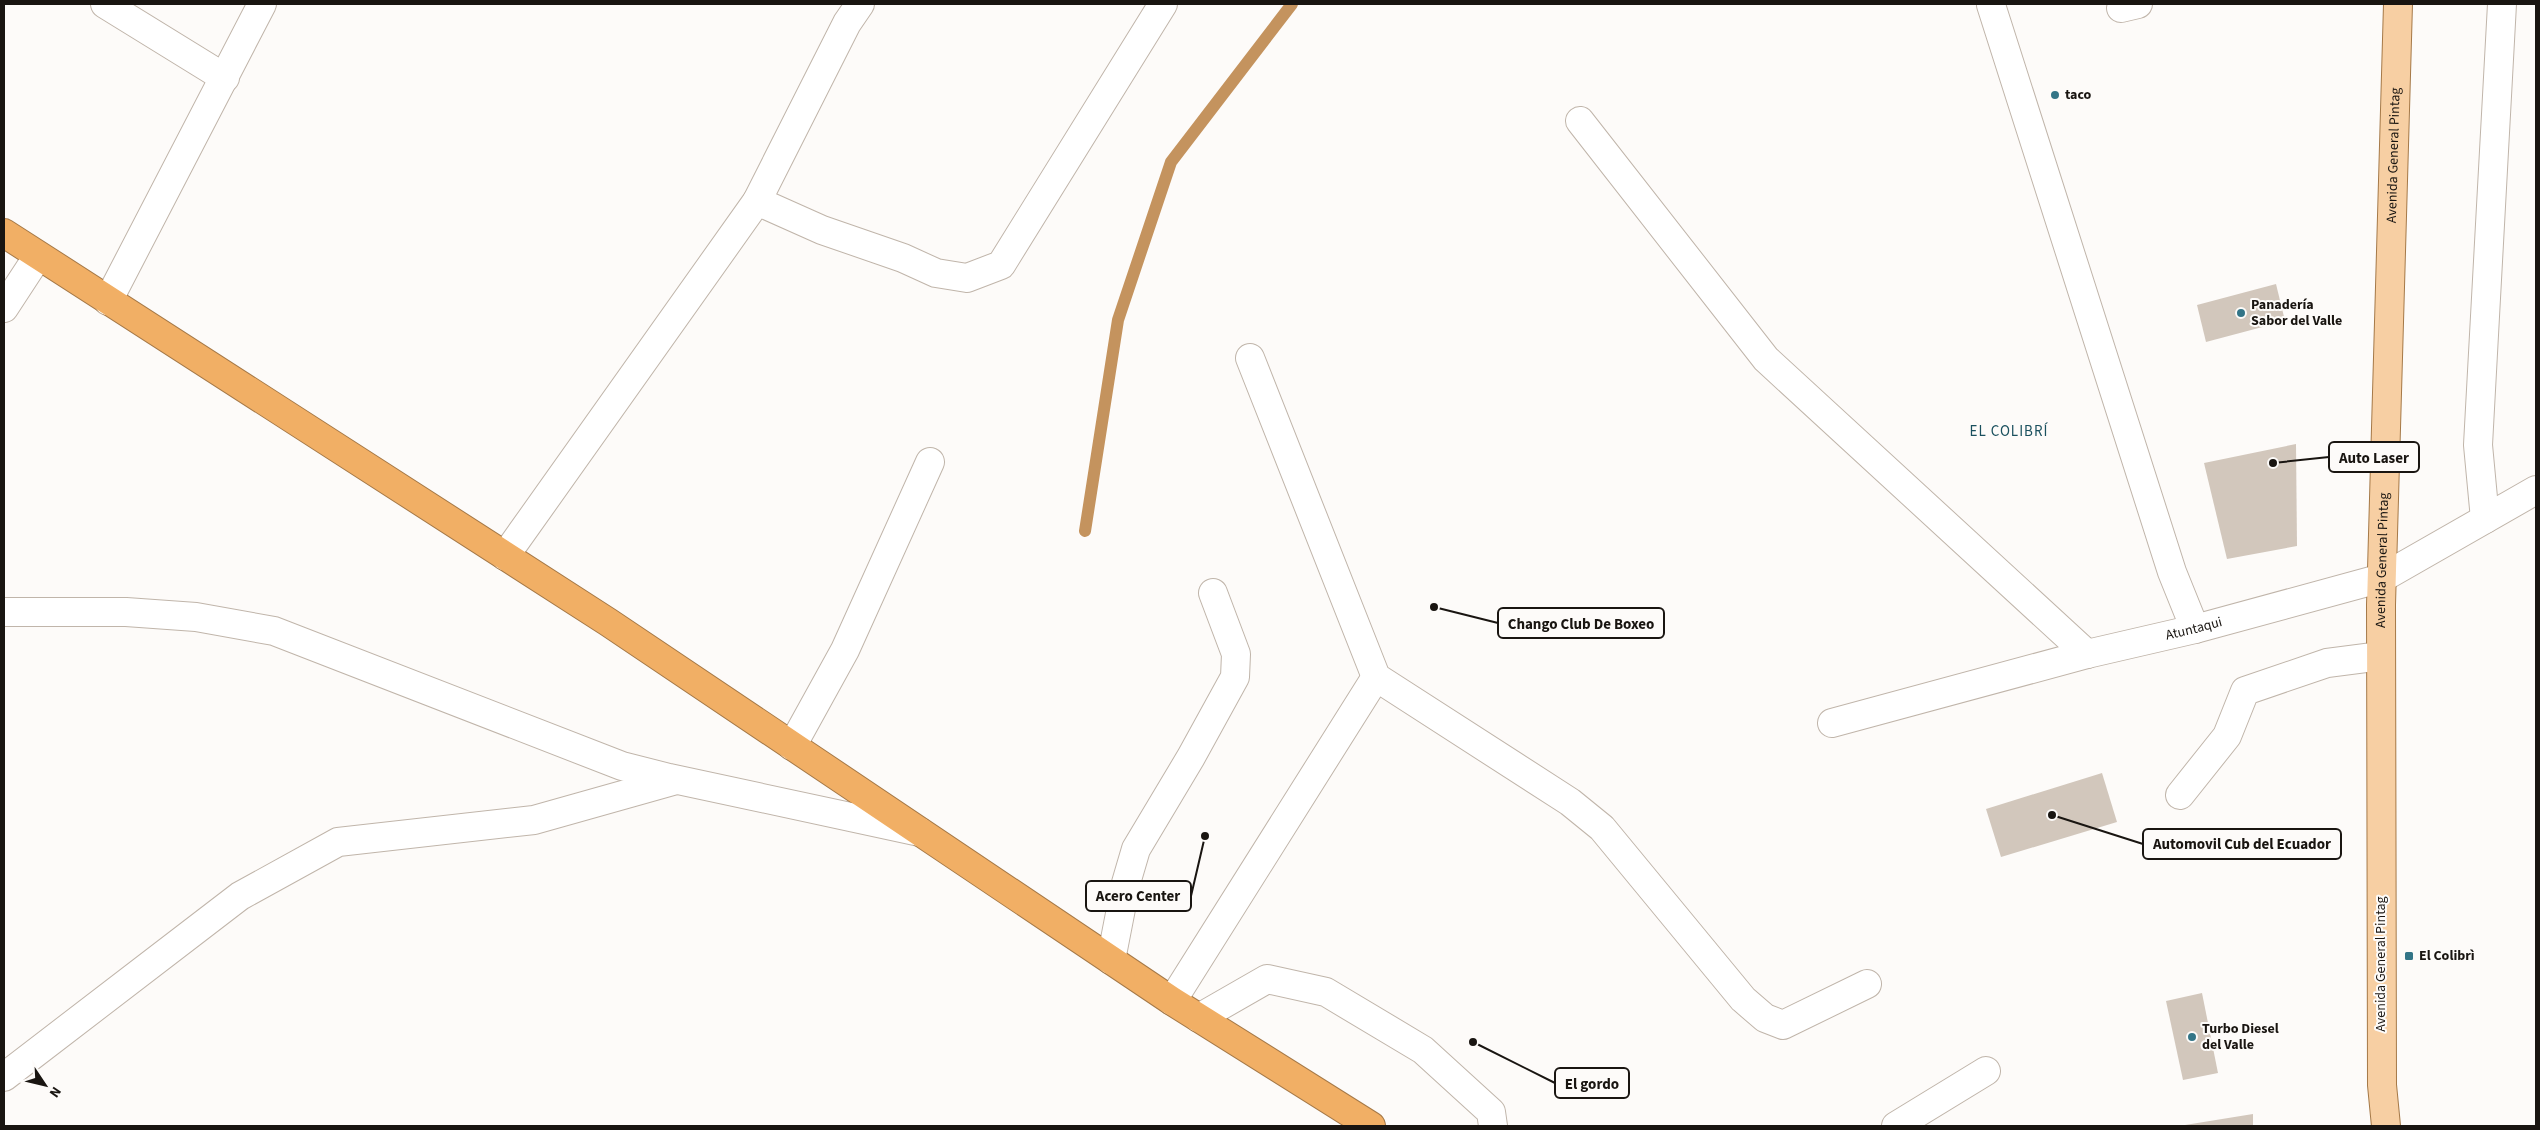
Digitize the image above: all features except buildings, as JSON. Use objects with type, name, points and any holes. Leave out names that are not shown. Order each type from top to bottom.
[{"type":"highway","points":[[4,234],[505,556],[1172,1001],[1371,1126]]},
{"type":"main road","name":"Avenida General Pintag","points":[[2386,1126],[2382,1085],[2381,656],[2398,4]]},
{"type":"main road","name":"Avenida General Pintag","points":[[2371,1126],[2382,1085]]},
{"type":"street","points":[[105,4],[225,78]]},
{"type":"street","points":[[108,301],[262,4]]},
{"type":"street","points":[[505,556],[757,201],[847,23],[860,4]]},
{"type":"street","points":[[757,201],[822,230],[903,258],[936,273],[967,278],[1001,265],[1163,4]]},
{"type":"street","points":[[2485,519],[2478,445],[2502,4]]},
{"type":"street","points":[[1991,5],[2172,572],[2195,629]]},
{"type":"street","points":[[1580,121],[1754,344],[1773,365],[2087,654]]},
{"type":"street","points":[[4,308],[38,256]]},
{"type":"street","points":[[1250,358],[1376,677],[1570,802],[1602,828],[1743,1000],[1765,1018],[1783,1025],[1867,984]]},
{"type":"street","points":[[792,746],[845,650],[930,462]]},
{"type":"street","name":"Atuntaqui","points":[[1832,723],[2087,654],[2195,629],[2382,578],[2536,490]]},
{"type":"street","points":[[1111,960],[1126,884],[1136,849],[1191,757],[1234,677],[1236,654],[1213,593]]},
{"type":"street","points":[[4,612],[126,612],[196,617],[274,632],[622,766],[678,780],[920,832]]},
{"type":"street","points":[[2180,795],[2226,736],[2244,691],[2327,663],[2381,656]]},
{"type":"street","points":[[1172,1001],[1376,677]]},
{"type":"street","points":[[4,1077],[240,896],[338,842],[534,820],[678,780]]},
{"type":"street","points":[[1199,1018],[1267,979],[1326,992],[1423,1050],[1491,1112],[1493,1126]]},
{"type":"street","points":[[1896,1126],[1986,1071]]},
{"type":"waterway","points":[[1085,531],[1118,320],[1171,162],[1292,4]]},
{"type":"place","name":"taco","points":[[2055,95]]},
{"type":"place","name":"Panadería Sabor del Valle","points":[[2241,313]]},
{"type":"place","name":"Auto Laser","points":[[2273,463]]},
{"type":"place","name":"Chango Club De Boxeo","points":[[1434,607]]},
{"type":"place","name":"Automovil Cub del Ecuador","points":[[2052,815]]},
{"type":"place","name":"Acero Center","points":[[1205,836]]},
{"type":"place","name":"El Colibrì","points":[[2409,956]]},
{"type":"place","name":"Turbo Diesel del Valle","points":[[2192,1037]]},
{"type":"place","name":"El gordo","points":[[1473,1042]]},
{"type":"district","name":"EL COLIBRÍ","points":[[2009,431]]}]
